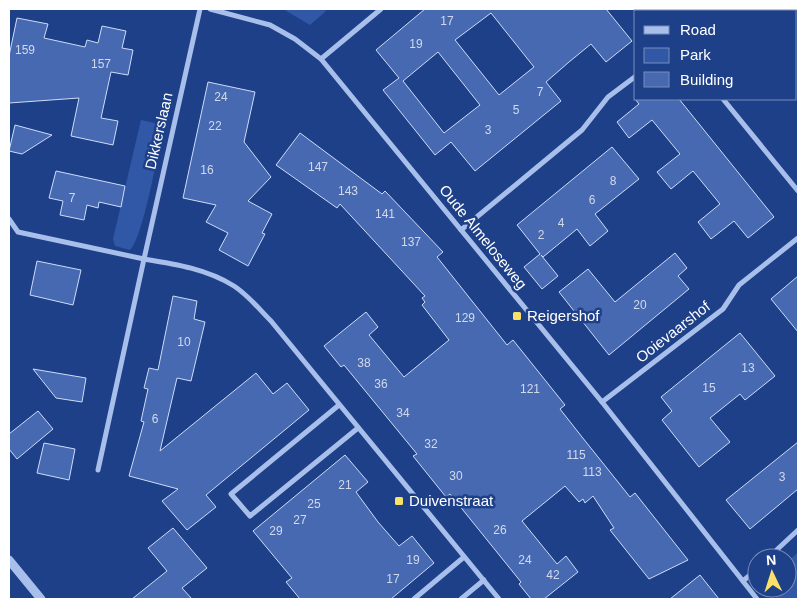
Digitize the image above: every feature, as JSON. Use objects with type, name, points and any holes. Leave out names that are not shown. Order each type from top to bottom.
[{"type":"street","name":"Dikkerslaan","points":[[98,470],[200,9]]},
{"type":"street","name":"Oude Almeloseweg","points":[[210,9],[270,25],[295,39],[321,59],[602,402],[757,599]]},
{"type":"street","points":[[321,59],[380,9]]},
{"type":"street","points":[[461,230],[582,130],[608,97],[634,78]]},
{"type":"street","points":[[724,100],[798,191]]},
{"type":"street","points":[[9,220],[18,232],[175,264],[205,273],[235,287],[271,321],[499,599]]},
{"type":"street","name":"Ooievaarshof","points":[[602,402],[723,309],[739,284],[798,238]]},
{"type":"street","points":[[339,405],[231,494],[250,516],[358,428]]},
{"type":"street","points":[[779,548],[798,530]]},
{"type":"street","points":[[414,599],[464,557]]},
{"type":"street","points":[[9,560],[41,599]]},
{"type":"street","points":[[743,581],[747,578]]},
{"type":"street","points":[[461,599],[484,580]]},
{"type":"green space","points":[[283,9],[324,9],[326,11],[310,25]]},
{"type":"green space","points":[[141,120],[164,125],[145,211],[135,242],[130,250],[115,246],[113,239]]},
{"type":"green space","points":[[797,553],[798,599],[777,599],[797,598]]},
{"type":"building","points":[[425,9],[606,9],[632,41],[606,62],[591,44],[569,62],[546,82],[561,101],[475,171],[451,142],[435,155],[383,90],[399,78],[376,50]],"holes":[[[491,13],[534,67],[499,95],[455,40]],[[438,52],[480,105],[444,133],[403,81]]]},
{"type":"building","points":[[17,18],[48,24],[44,38],[85,47],[87,40],[98,43],[102,26],[126,31],[122,48],[133,50],[128,75],[111,72],[101,118],[118,121],[113,145],[71,136],[79,98],[9,103],[9,56]]},
{"type":"building","points":[[208,82],[255,92],[244,142],[271,177],[248,201],[272,214],[262,233],[265,234],[248,266],[219,250],[228,233],[206,222],[216,205],[183,198]]},
{"type":"building","points":[[636,100],[680,100],[774,217],[748,238],[734,221],[711,239],[698,222],[720,204],[693,171],[671,189],[657,172],[680,154],[652,120],[629,138],[617,122],[639,104]]},
{"type":"building","points":[[15,125],[52,135],[22,154],[9,151]]},
{"type":"building","points":[[300,133],[382,194],[385,191],[443,252],[437,257],[507,345],[513,340],[565,405],[560,409],[582,437],[630,497],[635,493],[688,560],[649,579],[610,530],[614,528],[593,496],[585,503],[583,499],[579,502],[565,486],[522,521],[557,564],[566,556],[578,572],[544,599],[531,599],[519,584],[521,582],[450,494],[446,497],[413,456],[417,454],[344,365],[341,367],[324,346],[366,312],[378,327],[369,335],[404,377],[449,340],[422,305],[425,302],[422,298],[425,296],[340,204],[337,208],[276,165]]},
{"type":"building","points":[[612,147],[639,179],[595,214],[608,231],[590,246],[577,229],[543,257],[541,255],[558,276],[542,289],[524,267],[540,254],[517,225]]},
{"type":"building","points":[[56,171],[125,186],[121,207],[99,202],[98,208],[87,205],[84,220],[60,215],[63,201],[49,198]]},
{"type":"building","points":[[675,253],[687,268],[678,276],[689,289],[609,355],[559,292],[588,269],[615,302]]},
{"type":"building","points":[[37,261],[81,270],[73,305],[30,295]]},
{"type":"building","points":[[798,276],[798,332],[771,299]]},
{"type":"building","points":[[173,296],[197,301],[194,319],[205,322],[191,381],[177,378],[160,451],[256,373],[273,394],[287,383],[309,410],[206,495],[216,507],[187,530],[162,501],[178,489],[129,476],[144,422],[141,421],[148,389],[144,388],[149,368],[158,370]]},
{"type":"building","points":[[740,333],[775,376],[745,400],[740,394],[710,418],[730,442],[699,467],[662,420],[672,411],[661,397]]},
{"type":"building","points":[[33,369],[86,378],[82,402],[56,398]]},
{"type":"building","points":[[38,411],[53,429],[17,459],[9,449],[9,434]]},
{"type":"building","points":[[798,442],[798,489],[750,529],[726,500]]},
{"type":"building","points":[[44,443],[75,449],[69,480],[37,473]]},
{"type":"building","points":[[345,455],[368,482],[356,492],[378,522],[399,546],[412,536],[434,563],[391,599],[300,599],[286,582],[292,578],[253,531]]},
{"type":"building","points":[[173,528],[207,568],[182,588],[192,599],[132,599],[167,571],[148,548]]},
{"type":"building","points":[[700,575],[719,599],[670,599]]},
{"type":"place","name":"Reigershof","points":[[517,316]]},
{"type":"place","name":"Duivenstraat","points":[[399,501]]}]
